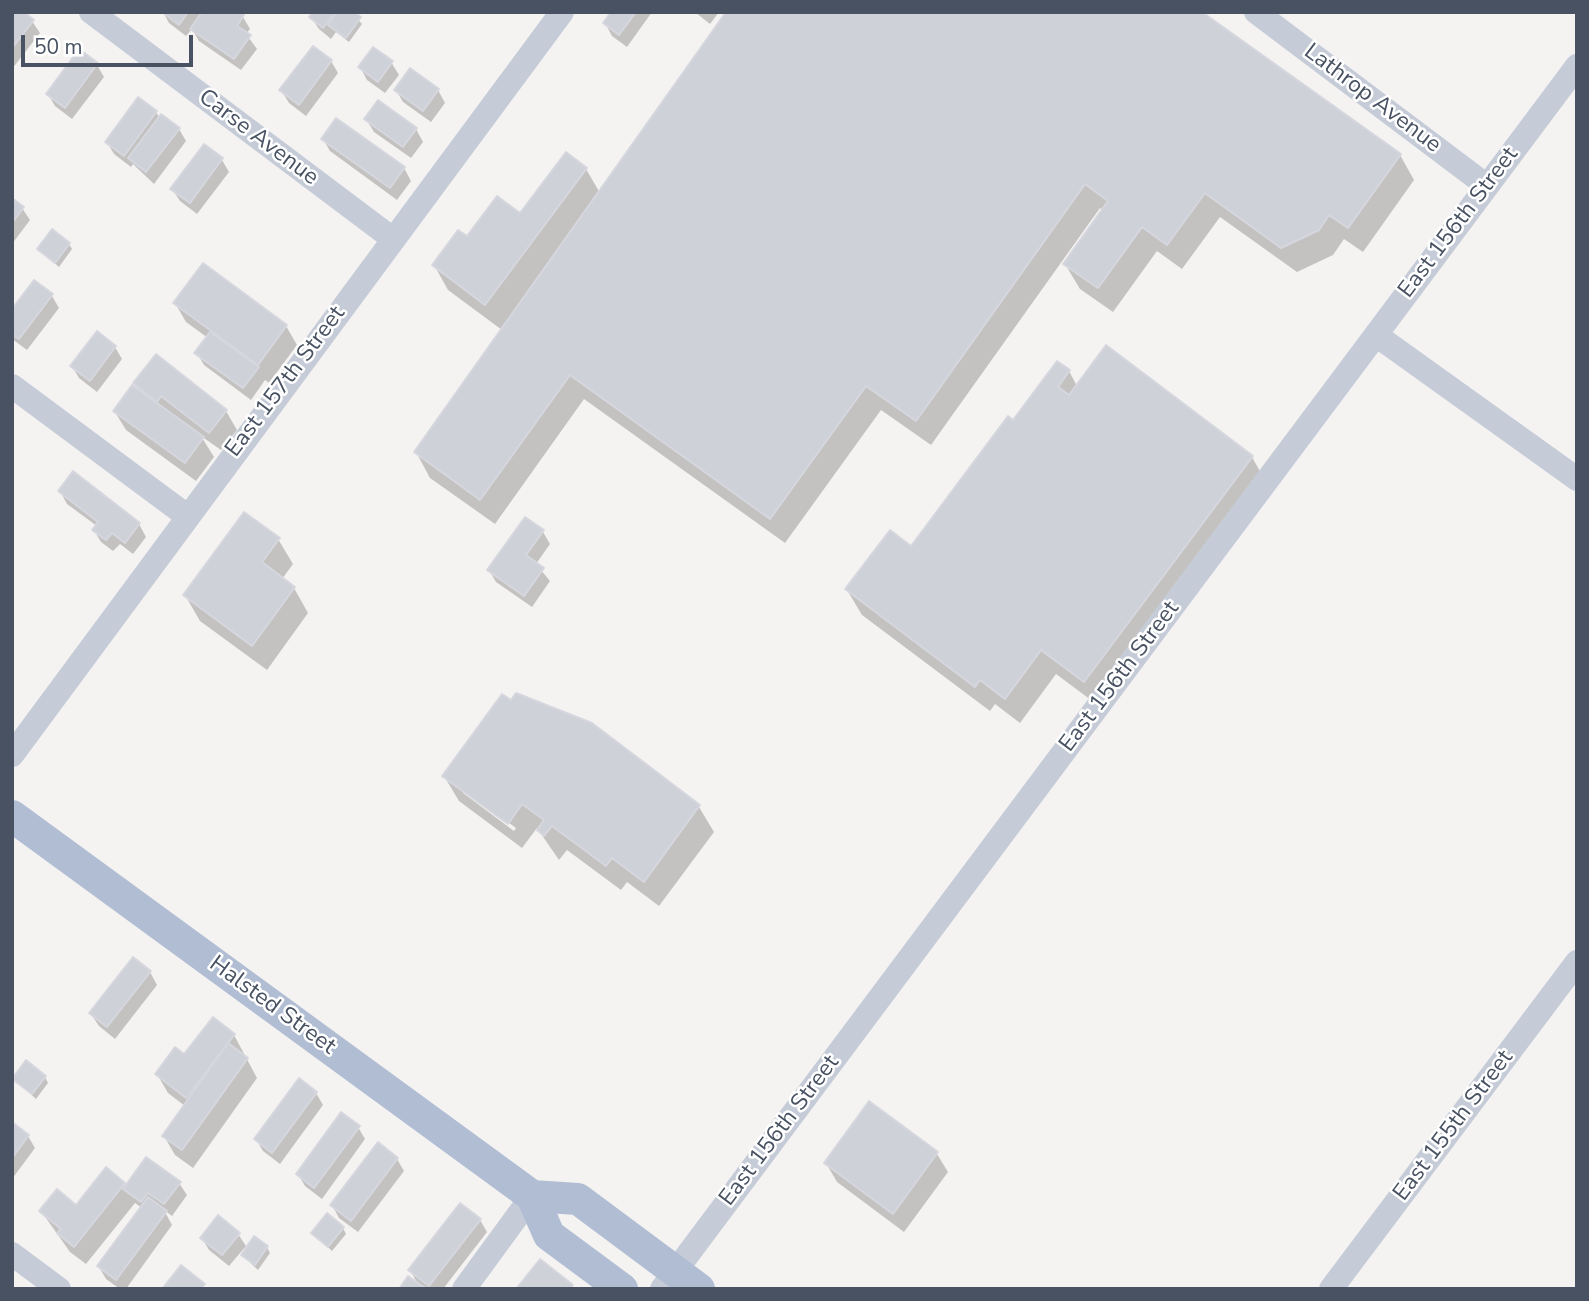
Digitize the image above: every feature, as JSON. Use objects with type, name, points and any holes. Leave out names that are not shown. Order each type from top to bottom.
[{"type":"main road","name":"Halsted Street","points":[[12,816],[532,1196],[550,1235],[622,1289]]},
{"type":"main road","points":[[532,1196],[578,1199],[679,1283]]},
{"type":"street","name":"Carse Avenue","points":[[91,12],[393,239]]},
{"type":"street","name":"East 157th Street","points":[[12,755],[562,12]]},
{"type":"street","name":"Lathrop Avenue","points":[[1256,12],[1487,186]]},
{"type":"street","name":"East 156th Street","points":[[679,1283],[1577,66]]},
{"type":"street","points":[[1376,335],[1577,479]]},
{"type":"street","points":[[12,386],[187,516]]},
{"type":"street","name":"East 155th Street","points":[[1331,1289],[1577,962]]},
{"type":"street","points":[[464,1289],[532,1196]]},
{"type":"street","points":[[12,1254],[59,1289]]},
{"type":"building","points":[[12,12],[24,12],[34,20],[12,48]]},
{"type":"building","points":[[162,12],[188,12],[179,25]]},
{"type":"building","points":[[202,12],[240,12],[244,15],[237,26],[251,35],[234,59],[190,29]]},
{"type":"building","points":[[313,12],[335,12],[323,28],[309,17]]},
{"type":"building","points":[[337,12],[354,12],[361,17],[346,38],[328,25]]},
{"type":"building","points":[[611,12],[636,12],[619,35],[603,23]]},
{"type":"building","points":[[726,12],[1202,12],[1401,154],[1348,228],[1329,215],[1319,230],[1281,248],[1205,193],[1167,245],[1142,227],[1098,288],[1063,264],[1108,201],[1085,184],[916,421],[866,386],[770,519],[570,375],[480,500],[414,452]]},
{"type":"building","points":[[313,46],[332,60],[299,105],[279,90]]},
{"type":"building","points":[[373,47],[393,61],[378,82],[358,67]]},
{"type":"building","points":[[79,49],[98,63],[65,108],[46,94]]},
{"type":"building","points":[[410,68],[439,89],[423,111],[394,90]]},
{"type":"building","points":[[138,97],[157,111],[124,156],[105,142]]},
{"type":"building","points":[[378,100],[417,128],[403,147],[364,119]]},
{"type":"building","points":[[161,114],[180,128],[146,172],[128,158]]},
{"type":"building","points":[[336,118],[405,167],[390,188],[321,139]]},
{"type":"building","points":[[204,144],[223,158],[190,203],[170,189]]},
{"type":"building","points":[[566,152],[587,168],[485,305],[432,265],[458,230],[467,236],[497,196],[520,213]]},
{"type":"building","points":[[12,198],[24,207],[12,223]]},
{"type":"building","points":[[52,229],[70,243],[55,263],[37,249]]},
{"type":"building","points":[[203,263],[287,325],[258,365],[173,303]]},
{"type":"building","points":[[34,280],[53,294],[19,339],[12,334],[12,309]]},
{"type":"building","points":[[97,331],[116,346],[90,381],[70,366]]},
{"type":"building","points":[[210,332],[259,367],[243,388],[194,353]]},
{"type":"building","points":[[1106,345],[1253,456],[1084,682],[1041,650],[1005,699],[980,680],[975,687],[845,589],[890,530],[911,546],[1008,416],[1013,420],[1057,361],[1070,370],[1058,387],[1069,395]]},
{"type":"building","points":[[156,354],[227,410],[209,433],[161,396],[157,402],[133,383]]},
{"type":"building","points":[[132,385],[204,437],[185,463],[113,411]]},
{"type":"building","points":[[73,471],[140,523],[125,543],[112,533],[106,540],[92,530],[98,522],[58,491]]},
{"type":"building","points":[[244,512],[280,538],[262,562],[295,587],[252,646],[183,595]]},
{"type":"building","points":[[525,517],[544,530],[526,555],[544,568],[524,596],[487,570]]},
{"type":"building","points":[[516,693],[592,723],[700,805],[644,882],[612,858],[606,866],[552,826],[544,836],[537,830],[544,820],[522,804],[508,824],[442,776],[502,694],[511,700]]},
{"type":"building","points":[[133,957],[151,971],[107,1027],[89,1013]]},
{"type":"building","points":[[213,1017],[235,1034],[186,1098],[155,1074],[175,1047],[184,1054]]},
{"type":"building","points":[[228,1043],[248,1058],[182,1150],[162,1136]]},
{"type":"building","points":[[26,1060],[46,1076],[32,1094],[12,1079]]},
{"type":"building","points":[[299,1078],[317,1092],[272,1153],[254,1139]]},
{"type":"building","points":[[869,1101],[938,1152],[893,1214],[824,1163]]},
{"type":"building","points":[[341,1112],[360,1126],[314,1188],[296,1174]]},
{"type":"building","points":[[12,1122],[29,1135],[12,1158]]},
{"type":"building","points":[[378,1142],[398,1158],[351,1221],[330,1205]]},
{"type":"building","points":[[146,1157],[181,1182],[164,1204],[148,1193],[141,1202],[123,1189]]},
{"type":"building","points":[[106,1167],[125,1183],[74,1247],[57,1233],[61,1229],[39,1211],[57,1189],[76,1205]]},
{"type":"building","points":[[148,1197],[167,1211],[116,1280],[97,1266]]},
{"type":"building","points":[[460,1203],[481,1219],[429,1286],[408,1270]]},
{"type":"building","points":[[327,1213],[344,1227],[328,1247],[311,1233]]},
{"type":"building","points":[[218,1215],[240,1233],[222,1255],[200,1238]]},
{"type":"building","points":[[254,1236],[268,1246],[255,1265],[241,1255]]},
{"type":"building","points":[[540,1259],[573,1285],[570,1289],[516,1289]]},
{"type":"building","points":[[181,1265],[205,1284],[201,1289],[162,1289]]},
{"type":"building","points":[[408,1276],[425,1288],[425,1289],[399,1289]]}]
